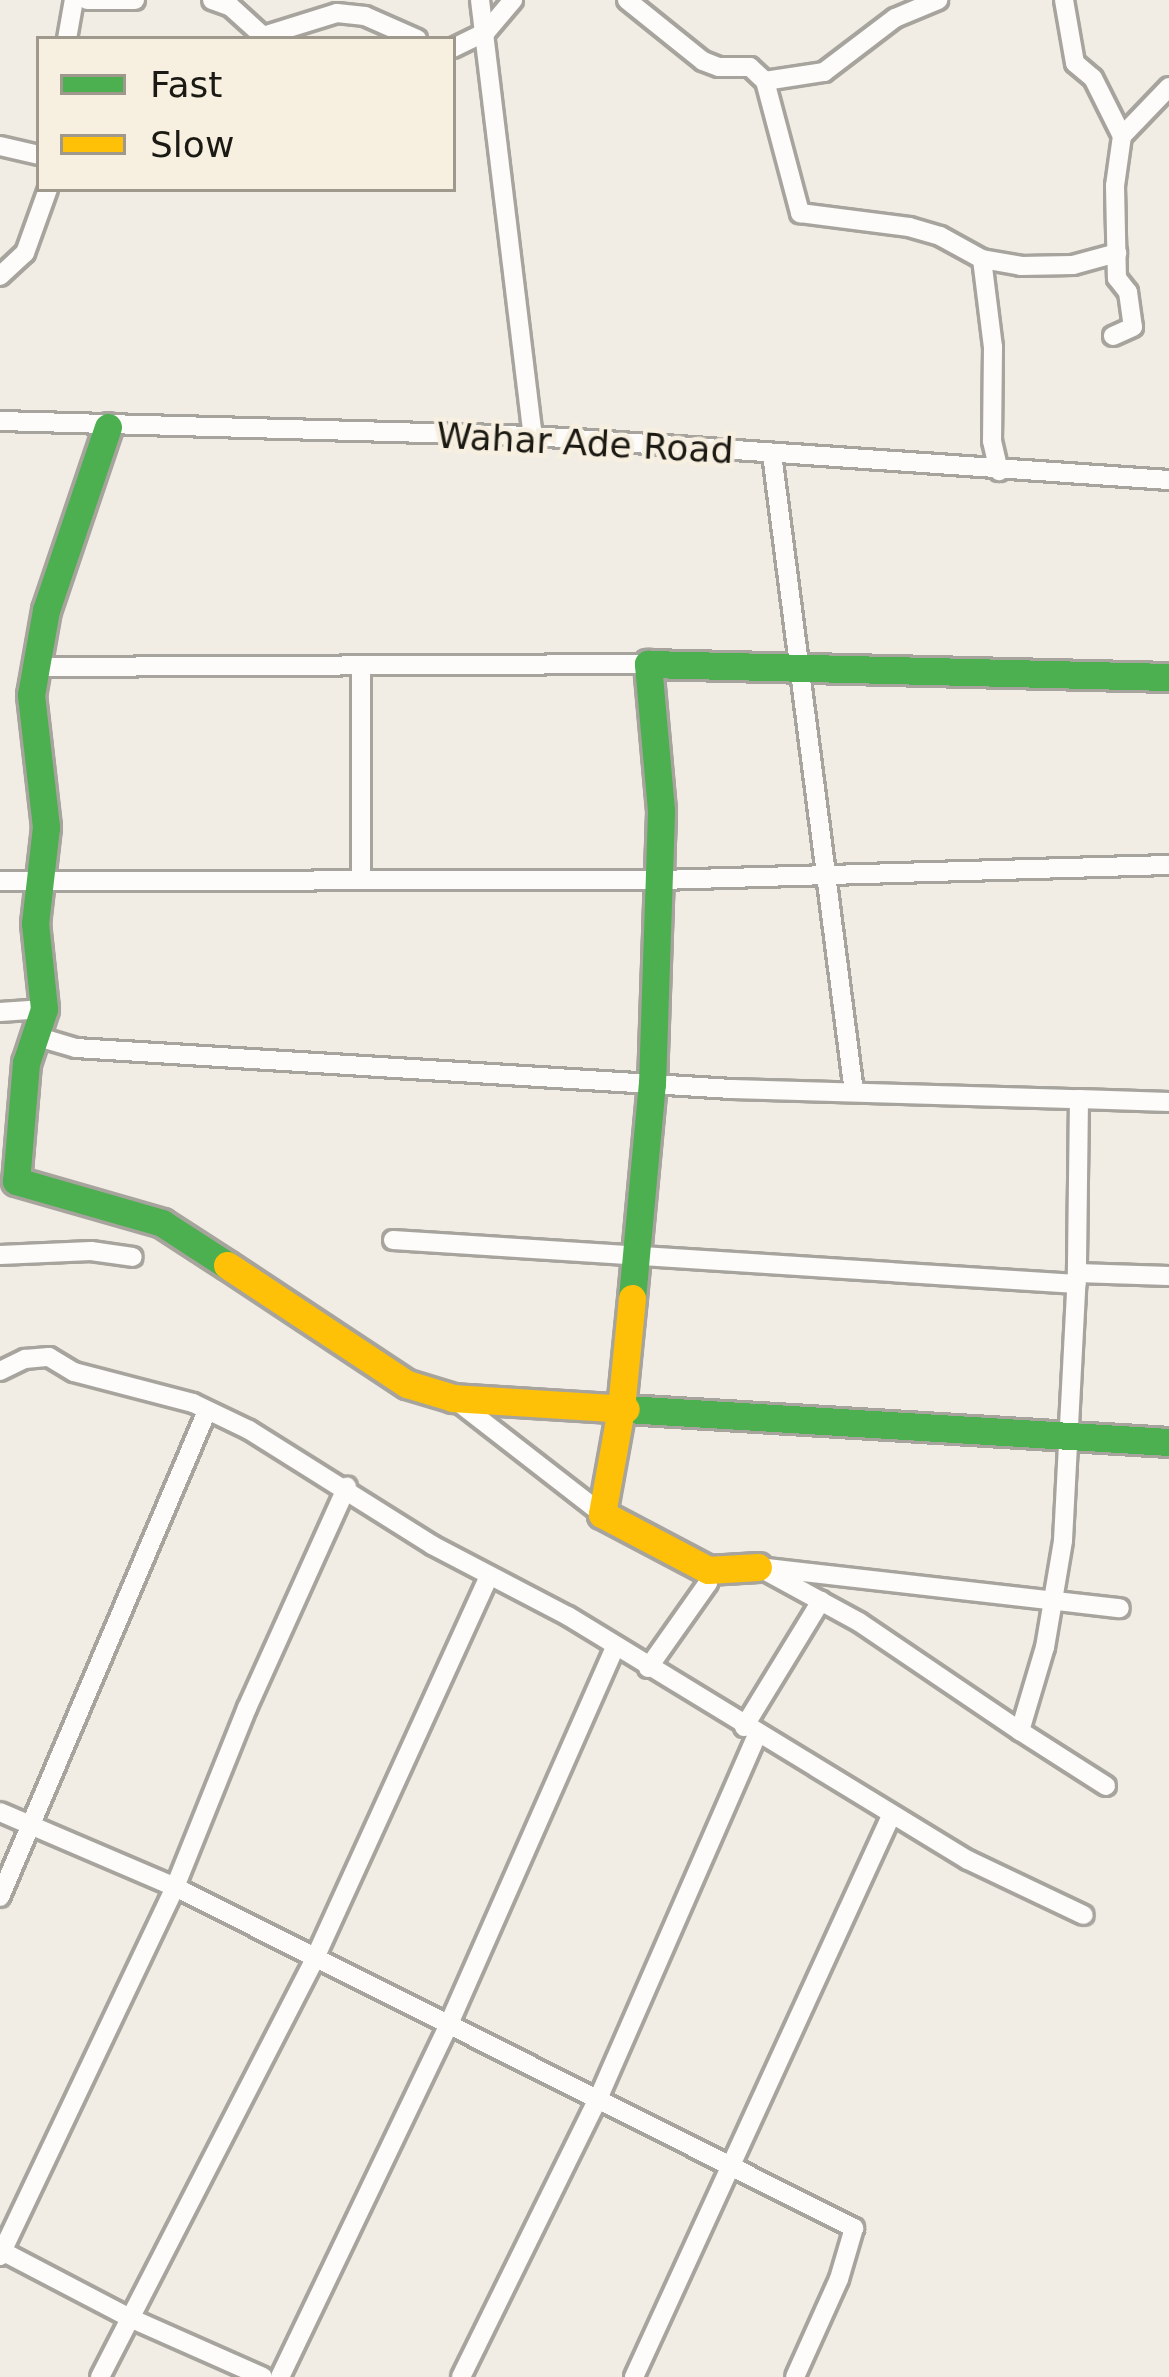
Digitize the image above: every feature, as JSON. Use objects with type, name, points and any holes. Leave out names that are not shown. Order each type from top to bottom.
[{"type":"street","points":[[68,36],[74,0]]},
{"type":"street","points":[[87,0],[135,0]]},
{"type":"street","points":[[212,0],[231,7],[263,36],[337,13],[365,16],[410,36]]},
{"type":"street","points":[[480,0],[533,436]]},
{"type":"street","points":[[456,47],[486,32],[514,0]]},
{"type":"street","points":[[765,81],[824,72],[895,18],[938,0]]},
{"type":"street","points":[[1064,0],[1075,63],[1093,78],[1122,136],[1115,186],[1117,278],[1128,292],[1133,327],[1112,336]]},
{"type":"street","points":[[637,3],[703,61],[719,67],[750,67],[765,81],[800,213],[909,227],[940,236],[982,259],[1045,268],[1117,253]]},
{"type":"street","points":[[1122,136],[1169,87]]},
{"type":"street","points":[[0,146],[36,154]]},
{"type":"street","points":[[0,276],[25,254],[47,192]]},
{"type":"street","points":[[982,259],[993,347],[992,441],[999,471]]},
{"type":"street","name":"Wahar Ade Road","points":[[0,421],[108,428],[533,436],[1169,480]]},
{"type":"street","points":[[108,428],[59,567],[32,695],[46,827],[44,877],[35,923],[40,1023],[9,1124],[16,1181],[162,1222],[407,1384],[453,1398],[1169,1442]]},
{"type":"street","points":[[772,454],[854,1092]]},
{"type":"street","points":[[36,667],[648,664],[1169,677]]},
{"type":"street","points":[[602,1514],[621,1409],[652,1084],[661,810],[648,664]]},
{"type":"street","points":[[361,665],[361,878]]},
{"type":"street","points":[[0,880],[660,880],[1169,865]]},
{"type":"street","points":[[0,1012],[40,1023],[76,1048],[652,1084],[1169,1102]]},
{"type":"street","points":[[1020,1731],[1063,1541],[1077,1279],[1079,1099]]},
{"type":"street","points":[[394,1240],[1077,1279],[1169,1276]]},
{"type":"street","points":[[0,1255],[92,1252],[133,1257]]},
{"type":"street","points":[[0,1371],[25,1359],[49,1357],[74,1372],[207,1411],[347,1487],[432,1545],[616,1647],[891,1816],[968,1860],[1084,1915]]},
{"type":"street","points":[[453,1398],[602,1514],[708,1570],[758,1567],[1120,1608]]},
{"type":"street","points":[[0,1897],[207,1411]]},
{"type":"street","points":[[263,2377],[130,2318],[1,2252],[175,1887],[247,1708],[347,1487]]},
{"type":"street","points":[[758,1567],[821,1601],[1106,1786]]},
{"type":"street","points":[[648,1668],[708,1583],[708,1570]]},
{"type":"street","points":[[100,2377],[315,1958],[490,1576]]},
{"type":"street","points":[[461,2377],[598,2099],[750,1731],[821,1601]]},
{"type":"street","points":[[280,2377],[448,2026],[616,1647]]},
{"type":"street","points":[[0,1812],[175,1887],[854,2228],[838,2279],[795,2377]]},
{"type":"street","points":[[634,2377],[733,2170],[891,1816]]},
{"type":"traffic: fast","points":[[108,427],[46,610],[31,695],[46,827],[35,923],[44,1009],[26,1063],[16,1181],[162,1223],[227,1265]]},
{"type":"traffic: fast","points":[[632,1298],[652,1084],[661,810],[648,664],[1169,677]]},
{"type":"traffic: fast","points":[[626,1409],[1169,1442]]},
{"type":"traffic: slow","points":[[227,1265],[407,1384],[453,1398],[626,1409]]},
{"type":"traffic: slow","points":[[632,1298],[621,1409],[602,1514],[708,1570],[758,1567]]}]
